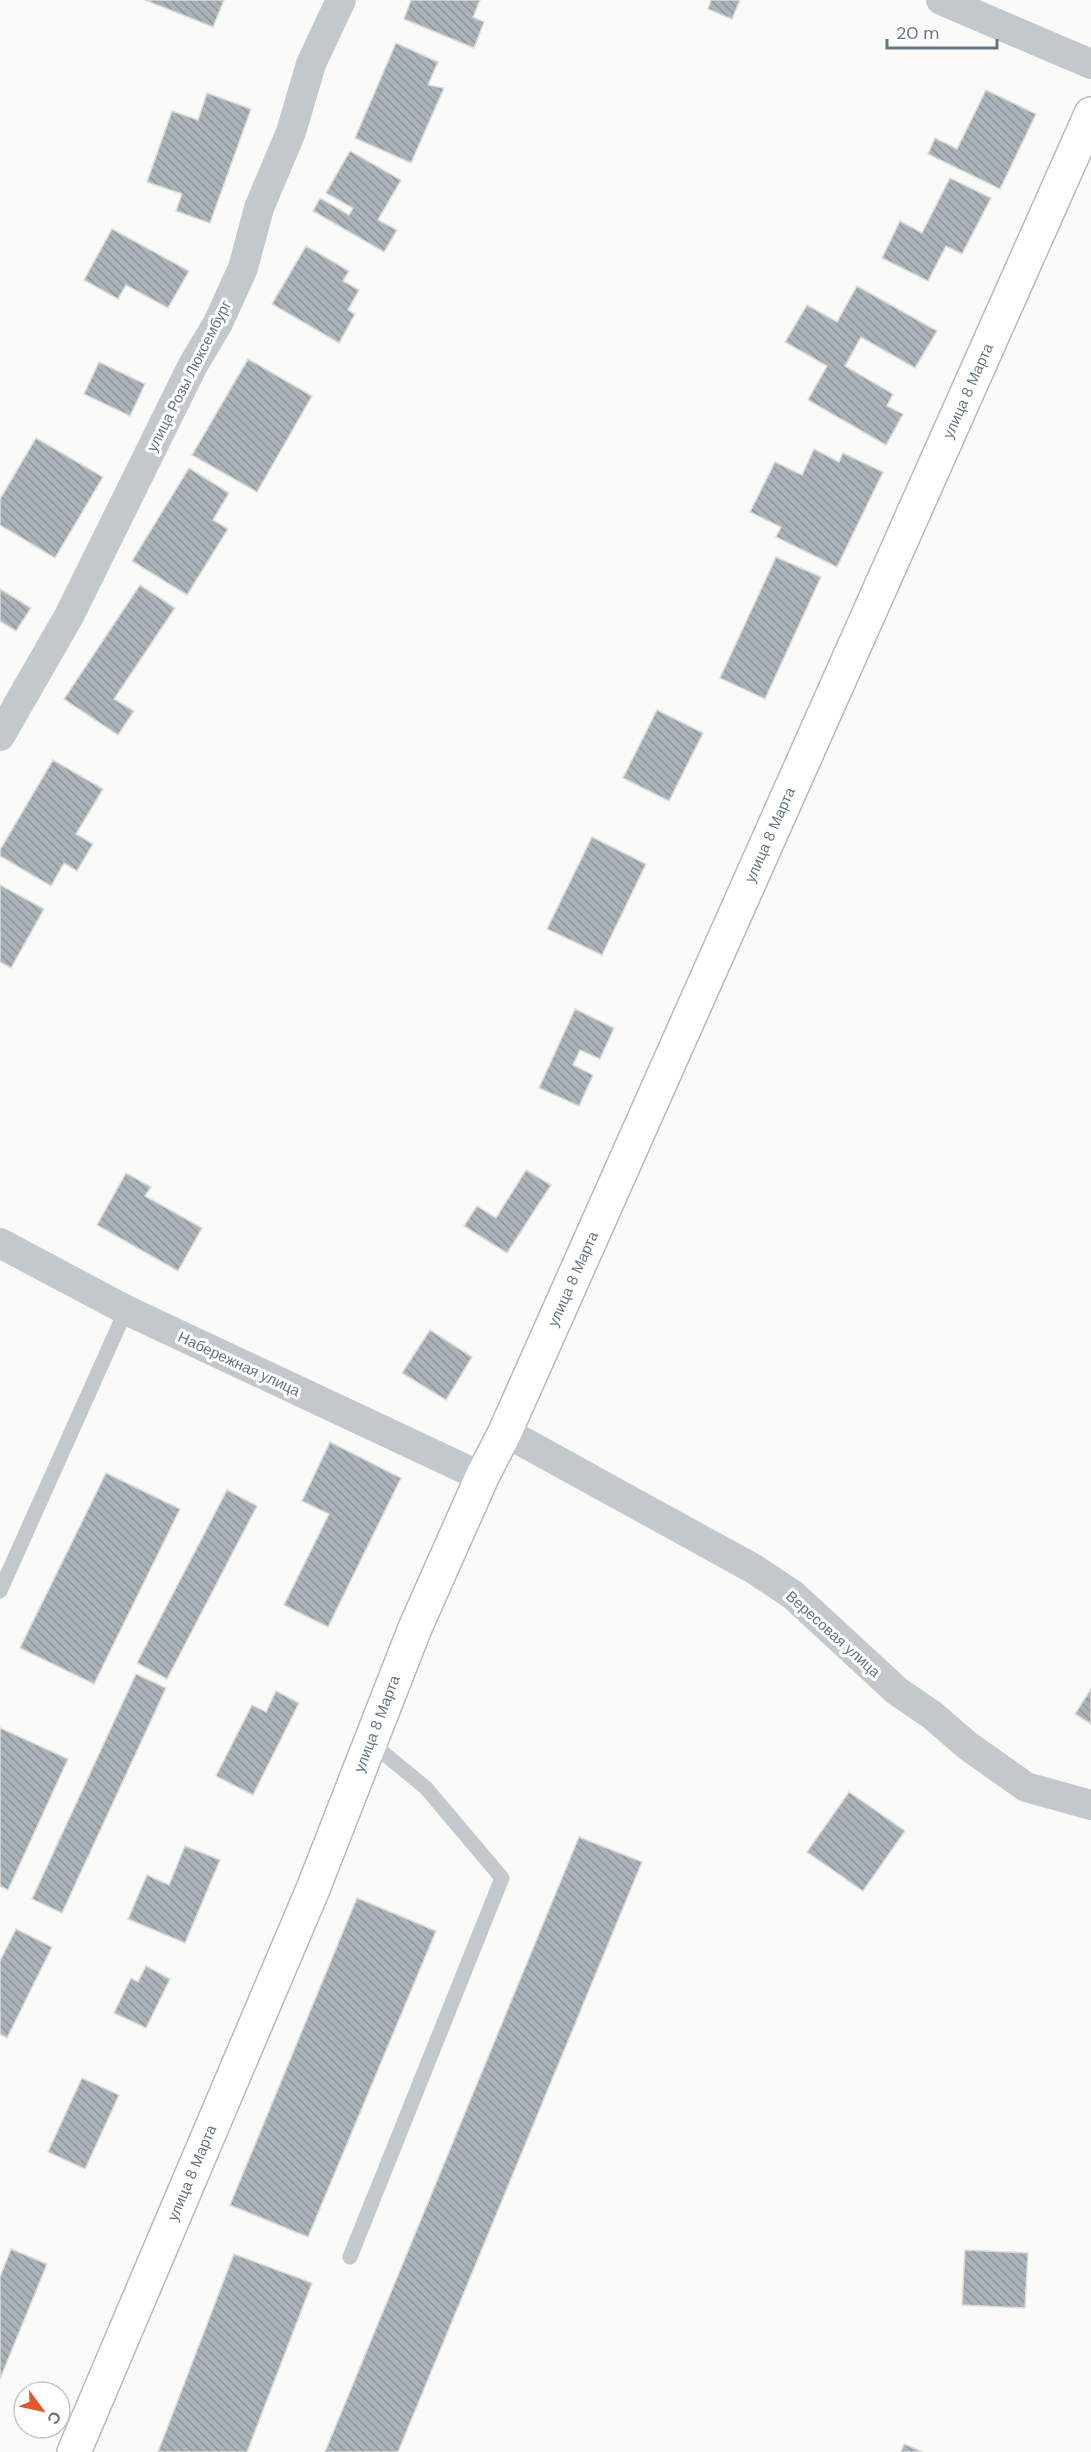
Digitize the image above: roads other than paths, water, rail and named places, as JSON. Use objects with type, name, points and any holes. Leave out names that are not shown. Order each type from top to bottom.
[{"type":"main road","name":"улица 8 Марта","points":[[74,2452],[314,1889],[402,1659],[1091,114]]},
{"type":"street","name":"улица Розы Люксембург","points":[[0,736],[69,616],[180,392],[218,323],[243,268],[259,208],[291,132],[311,64],[341,0]]},
{"type":"street","points":[[941,0],[1091,64]]},
{"type":"street","name":"Набережная улица","points":[[0,1243],[126,1310],[482,1477]]},
{"type":"street","name":"Вересовая улица","points":[[505,1432],[753,1569],[793,1595],[897,1691],[1026,1787],[1091,1805]]},
{"type":"lane","points":[[0,1591],[126,1310]]},
{"type":"lane","points":[[350,2257],[502,1878],[426,1788],[370,1742]]}]
